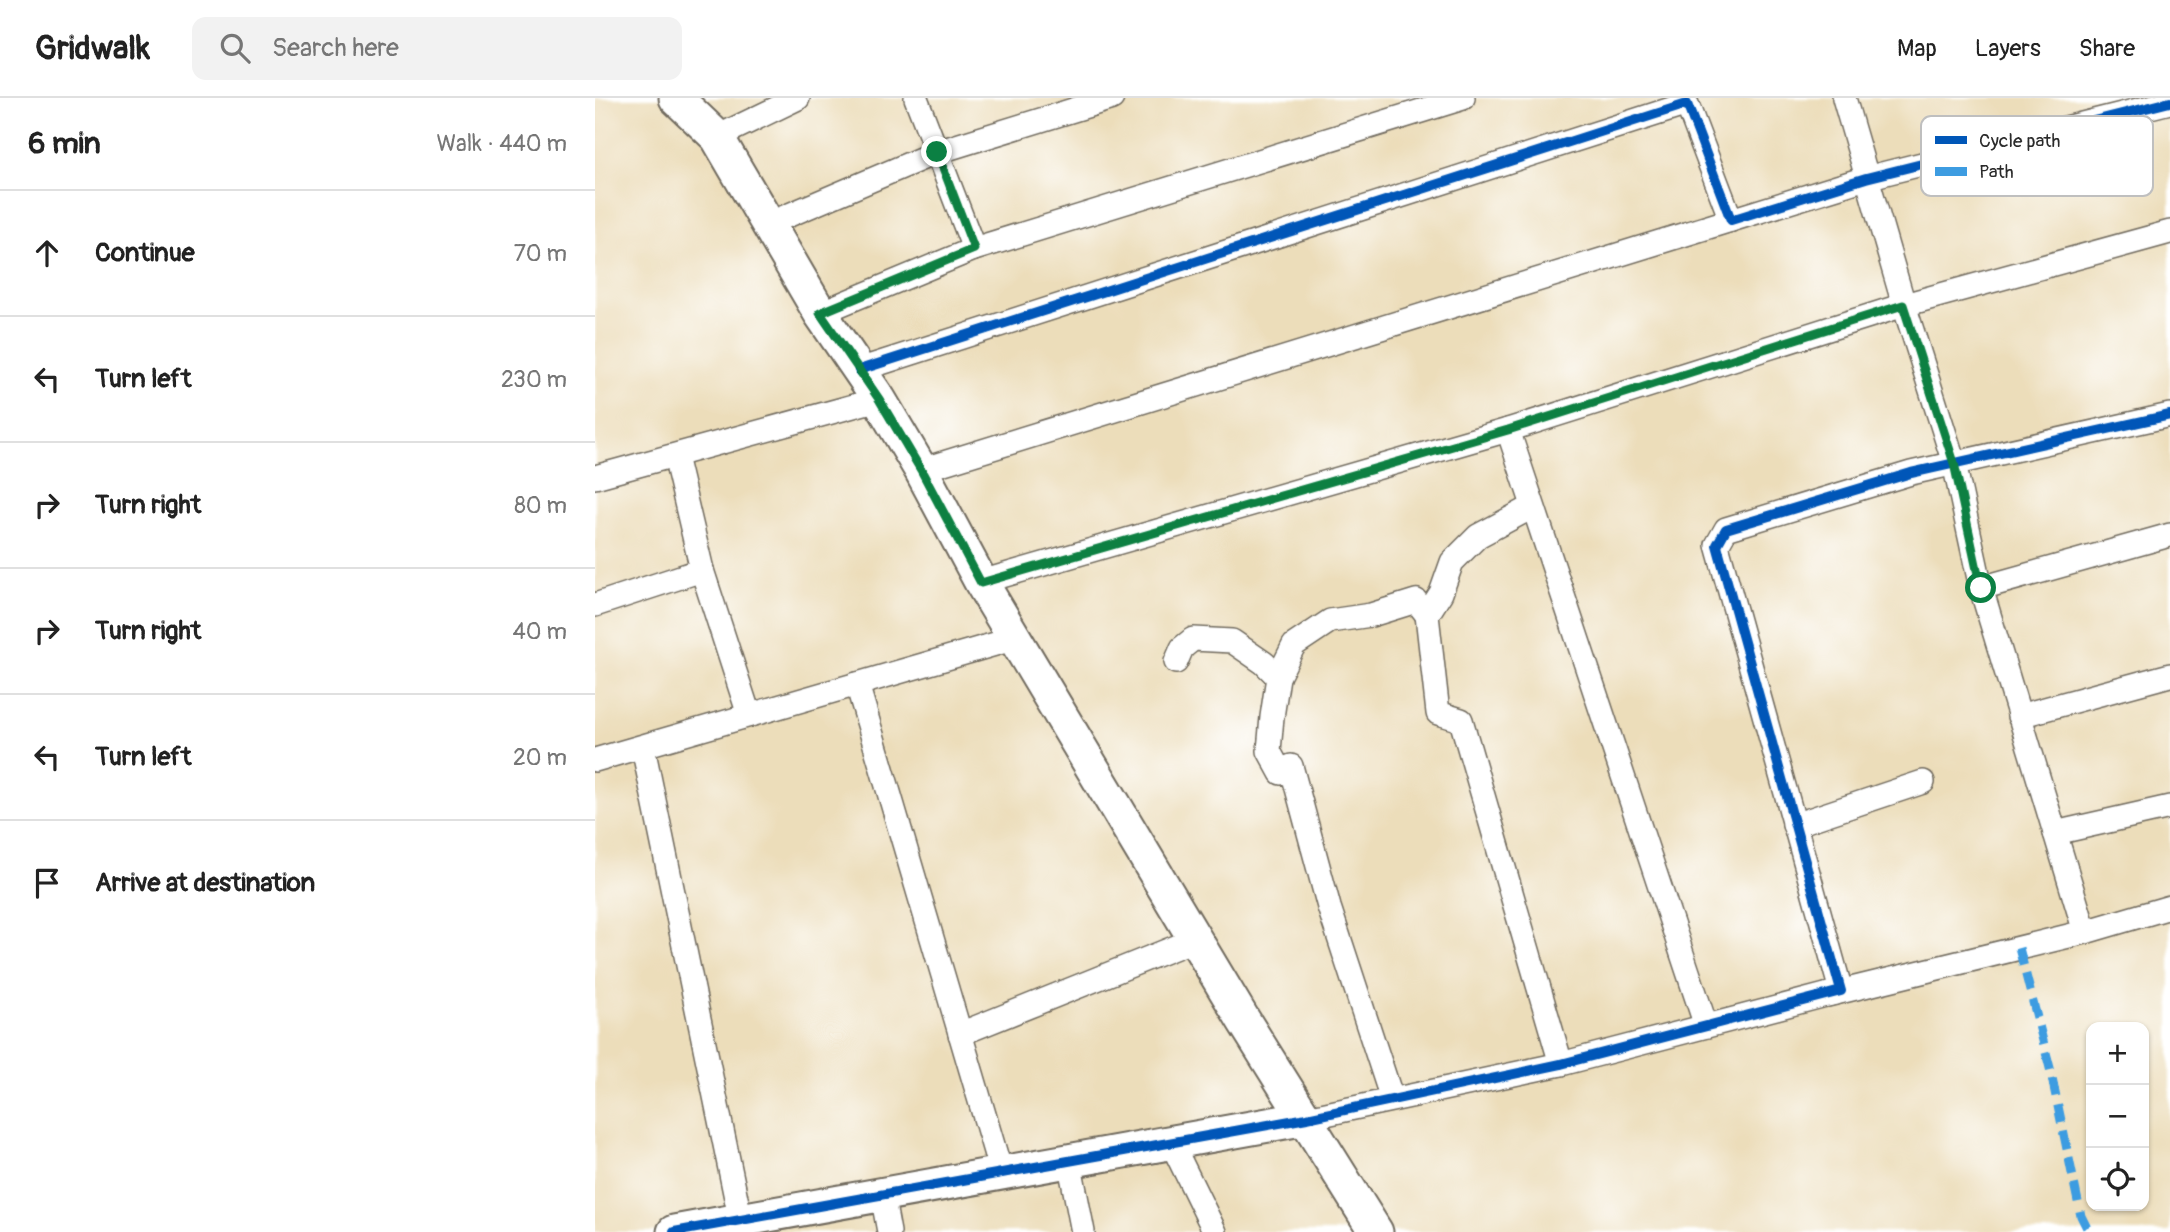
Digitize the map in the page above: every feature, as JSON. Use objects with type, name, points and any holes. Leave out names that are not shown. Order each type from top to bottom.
[{"type":"street","points":[[675,98],[717,137],[820,313],[879,399],[921,470],[981,583],[1376,1232]]},
{"type":"street","points":[[916,98],[974,249]]},
{"type":"street","points":[[768,223],[937,152],[1112,98]]},
{"type":"street","points":[[820,313],[974,249],[1464,98]]},
{"type":"street","points":[[1844,98],[1903,305],[1954,463],[1981,588],[2085,932]]},
{"type":"street","points":[[717,137],[793,99]]},
{"type":"street","points":[[2114,116],[2170,102]]},
{"type":"street","points":[[859,370],[1687,104],[1731,220]]},
{"type":"street","points":[[921,470],[1866,178],[1921,164]]},
{"type":"street","points":[[981,583],[1508,430],[1903,305],[2170,232]]},
{"type":"street","points":[[595,477],[879,399]]},
{"type":"street","points":[[1827,995],[1841,991],[1717,545],[1726,529],[1911,473],[2170,415]]},
{"type":"street","points":[[1508,430],[1706,1026]]},
{"type":"street","points":[[675,456],[702,570],[749,715]]},
{"type":"street","points":[[1427,615],[1441,593],[1452,562],[1478,536],[1532,507]]},
{"type":"street","points":[[1981,588],[2170,535]]},
{"type":"street","points":[[595,605],[702,570]]},
{"type":"street","points":[[1392,1099],[1329,907],[1291,766],[1281,773],[1269,751],[1278,677],[1294,645],[1330,621],[1371,615],[1416,601],[1427,615],[1438,713],[1461,720],[1561,1064]]},
{"type":"street","points":[[595,760],[1016,638]]},
{"type":"street","points":[[1175,662],[1182,648],[1193,639],[1232,641],[1264,663],[1278,677]]},
{"type":"street","points":[[2019,716],[2170,675]]},
{"type":"street","points":[[857,684],[1001,1172]]},
{"type":"street","points":[[643,747],[742,1226]]},
{"type":"street","points":[[1794,825],[1923,782]]},
{"type":"street","points":[[2055,833],[2170,807]]},
{"type":"street","points":[[674,1232],[742,1226],[882,1194],[1307,1118],[1561,1064],[2085,932],[2170,907]]},
{"type":"street","points":[[960,1034],[1196,939]]},
{"type":"street","points":[[1171,1142],[1215,1232]]},
{"type":"street","points":[[1069,1160],[1083,1232]]},
{"type":"street","points":[[882,1194],[889,1232]]},
{"type":"marked path","points":[[2019,948],[2050,1068],[2081,1216],[2089,1232]]},
{"type":"cycle path","points":[[2114,116],[2170,102]]},
{"type":"cycle path","points":[[859,370],[1687,104],[1731,220],[1866,178],[1921,164]]},
{"type":"cycle path","points":[[674,1232],[1307,1118],[1561,1064],[1841,991],[1717,545],[1726,529],[1911,473],[2170,415]]},
{"type":"route","points":[[937,152],[974,249],[820,313],[879,399],[921,470],[981,583],[1508,430],[1903,305],[1954,463],[1981,588]]}]
